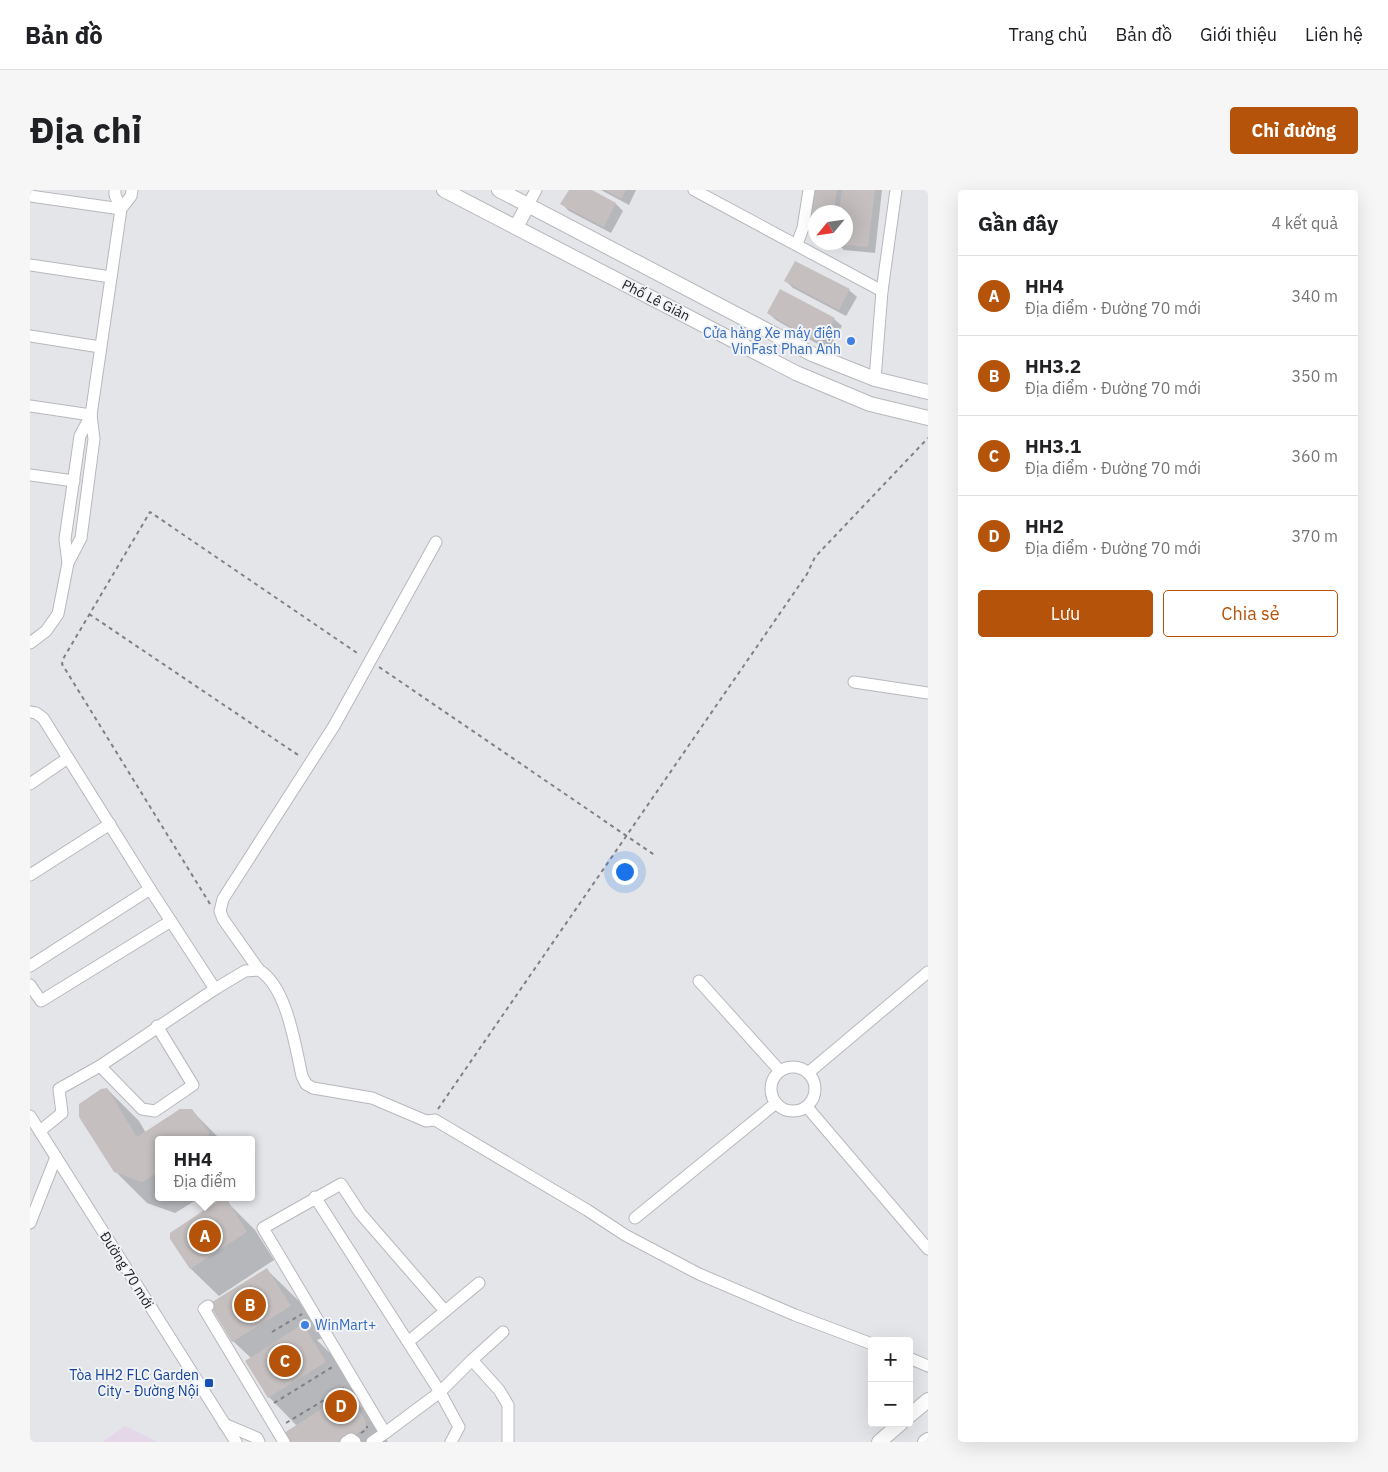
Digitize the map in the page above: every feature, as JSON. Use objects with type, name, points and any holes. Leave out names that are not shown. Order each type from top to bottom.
[{"type":"main road","name":"Phố Lê Giản","points":[[444,190],[796,373],[870,404],[928,418]]},
{"type":"main road","name":"Phố Lê Giản","points":[[499,190],[812,354],[875,380],[928,392]]},
{"type":"main road","points":[[516,227],[528,205]]},
{"type":"main road","points":[[913,1413],[928,1400]]},
{"type":"main road","points":[[879,1442],[896,1427]]},
{"type":"street","points":[[115,190],[114,195],[121,209]]},
{"type":"street","points":[[30,643],[46,631],[58,614],[68,563],[81,538],[94,439],[91,415],[110,278],[121,209],[131,196],[132,190]]},
{"type":"street","points":[[528,205],[536,190]]},
{"type":"street","points":[[694,190],[882,291]]},
{"type":"street","points":[[796,244],[803,228],[808,190]]},
{"type":"street","points":[[875,380],[882,291],[896,190]]},
{"type":"street","points":[[30,196],[121,209]]},
{"type":"street","points":[[30,265],[110,278]]},
{"type":"street","points":[[30,336],[100,347]]},
{"type":"street","points":[[30,406],[91,415]]},
{"type":"street","points":[[68,563],[65,539],[80,436],[91,415]]},
{"type":"street","points":[[30,474],[74,481]]},
{"type":"street","points":[[436,542],[334,726],[223,900],[220,911],[223,920],[259,970],[272,983],[282,1000],[288,1014],[306,1084],[313,1088],[372,1098],[426,1121],[435,1120],[587,1210],[625,1235],[698,1274],[795,1315],[868,1342]]},
{"type":"street","points":[[854,682],[928,693]]},
{"type":"street","points":[[30,712],[36,713],[43,718],[215,989]]},
{"type":"street","points":[[30,784],[68,758]]},
{"type":"street","points":[[30,875],[110,824]]},
{"type":"street","points":[[30,966],[150,889]]},
{"type":"street","points":[[30,985],[41,1001],[171,921]]},
{"type":"street","points":[[40,1131],[62,1113],[59,1089],[100,1066],[156,1026],[245,971],[259,970]]},
{"type":"street","points":[[808,1073],[928,972]]},
{"type":"street","points":[[699,981],[780,1071]]},
{"type":"street","points":[[100,1066],[142,1109],[155,1111],[193,1085],[156,1026]]},
{"type":"street","points":[[794,1067],[808,1073],[815,1086],[815,1094],[807,1107],[794,1112],[787,1111],[776,1103],[771,1090],[775,1076],[780,1071],[794,1067]]},
{"type":"street","points":[[635,1218],[776,1103]]},
{"type":"street","points":[[807,1107],[928,1249]]},
{"type":"street","name":"Đường 70 mới","points":[[30,1116],[236,1442]]},
{"type":"street","points":[[30,1222],[56,1157]]},
{"type":"street","points":[[385,1434],[263,1228],[341,1184],[360,1213],[445,1311]]},
{"type":"street","points":[[316,1197],[440,1392],[459,1427],[451,1442]]},
{"type":"street","points":[[408,1342],[479,1283]]},
{"type":"street","points":[[208,1306],[204,1309],[263,1403],[281,1436]]},
{"type":"street","points":[[372,1442],[440,1392],[503,1332]]},
{"type":"street","points":[[472,1360],[499,1390],[508,1404],[508,1442]]},
{"type":"street","points":[[913,1360],[928,1366]]},
{"type":"street","points":[[224,1424],[257,1438],[259,1442]]},
{"type":"path","points":[[426,1121],[434,1115],[807,574],[815,557],[928,438]]},
{"type":"path","points":[[210,904],[62,664],[63,659],[150,512],[656,856]]},
{"type":"path","points":[[90,614],[310,763]]},
{"type":"path","points":[[272,1332],[311,1308]]},
{"type":"path","points":[[263,1403],[343,1361]]},
{"type":"path","points":[[281,1436],[355,1382]]},
{"type":"path","points":[[351,1441],[367,1429],[367,1421]]},
{"type":"shaded area","points":[[125,1426],[158,1442],[102,1442]]},
{"type":"building","points":[[569,190],[592,190],[616,203],[604,227],[560,204]]},
{"type":"building","points":[[605,190],[626,190],[621,199]]},
{"type":"building","points":[[814,190],[837,190],[835,205],[812,205]]},
{"type":"building","points":[[842,190],[875,190],[868,247],[853,246],[853,205],[840,205]]},
{"type":"building","points":[[795,261],[850,289],[839,310],[784,281]]},
{"type":"building","points":[[780,289],[835,318],[821,344],[767,313]]},
{"type":"building","points":[[107,1088],[137,1137],[180,1109],[192,1109],[209,1132],[208,1136],[155,1136],[155,1174],[142,1182],[114,1172],[79,1117],[79,1104],[101,1089]]},
{"type":"building","points":[[218,1201],[228,1201],[247,1232],[190,1269],[170,1239],[170,1233]]},
{"type":"building","points":[[267,1268],[291,1306],[232,1342],[209,1304]]},
{"type":"building","points":[[303,1324],[326,1362],[268,1398],[245,1361]]},
{"type":"building","points":[[348,1392],[365,1420],[366,1428],[343,1442],[290,1442],[284,1433]]},
{"type":"place","name":"Cửa hàng Xe máy điện VinFast Phan Anh","points":[[851,341]]},
{"type":"place","name":"HH4","points":[[205,1236]]},
{"type":"place","name":"HH3.2","points":[[250,1305]]},
{"type":"place","name":"WinMart+","points":[[305,1325]]},
{"type":"place","name":"HH3.1","points":[[285,1361]]},
{"type":"place","name":"Tòa HH2 FLC Garden City - Đường Nội","points":[[209,1383]]},
{"type":"place","name":"HH2","points":[[341,1406]]}]
